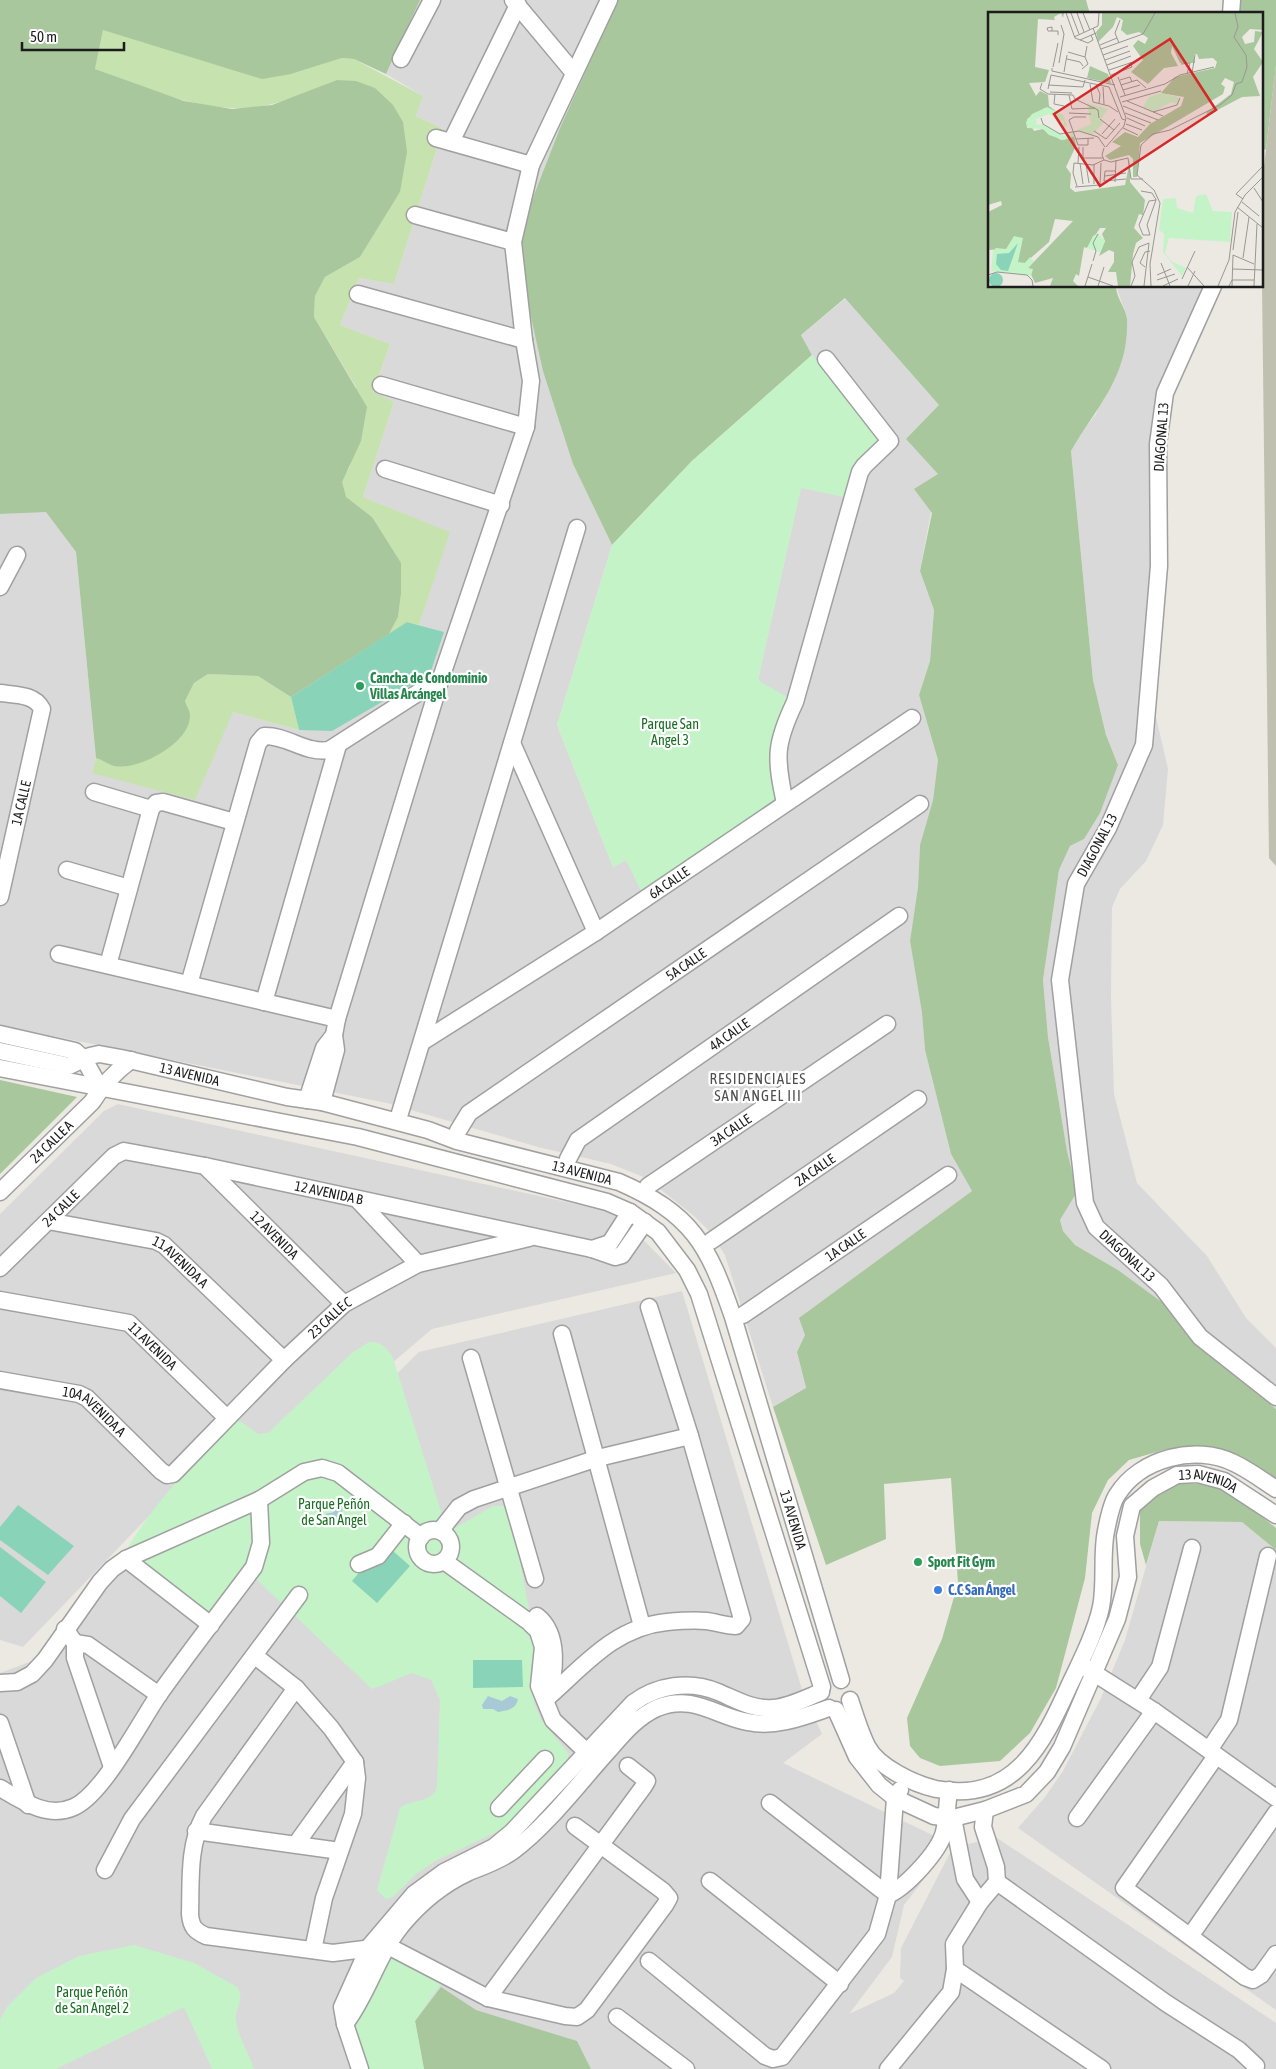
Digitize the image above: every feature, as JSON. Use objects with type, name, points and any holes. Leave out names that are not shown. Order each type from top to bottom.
[{"type":"street","points":[[401,59],[432,0]]},
{"type":"street","points":[[314,1101],[336,1050],[336,1027],[441,678],[526,428],[531,381],[524,340],[513,242],[531,166],[609,0]]},
{"type":"street","points":[[531,166],[443,140],[516,3],[574,73]]},
{"type":"street","points":[[415,215],[513,242]]},
{"type":"street","name":"DIAGONAL 13","points":[[1212,288],[1164,393],[1158,444],[1159,566],[1144,744],[1108,828],[1076,884],[1060,980],[1085,1203],[1096,1227],[1161,1286],[1200,1337],[1276,1398]]},
{"type":"street","points":[[358,294],[524,340]]},
{"type":"street","points":[[785,803],[777,755],[781,733],[795,702],[860,472],[890,441],[826,359]]},
{"type":"street","points":[[381,385],[526,428]]},
{"type":"street","points":[[385,469],[501,504]]},
{"type":"street","points":[[400,1112],[578,528]]},
{"type":"street","points":[[0,587],[17,555]]},
{"type":"street","points":[[189,984],[258,743],[264,736],[273,735],[322,751],[338,745],[441,678]]},
{"type":"street","name":"1A CALLE","points":[[0,693],[32,698],[39,702],[42,709],[0,897]]},
{"type":"street","name":"6A CALLE","points":[[422,1042],[596,932],[912,718]]},
{"type":"street","points":[[512,744],[596,932]]},
{"type":"street","points":[[264,1002],[338,745]]},
{"type":"street","points":[[94,792],[152,809]]},
{"type":"street","points":[[108,965],[152,809],[156,803],[164,802],[234,822]]},
{"type":"street","name":"5A CALLE","points":[[450,1161],[458,1136],[469,1113],[920,804]]},
{"type":"street","points":[[68,870],[129,888]]},
{"type":"street","name":"4A CALLE","points":[[568,1159],[578,1140],[899,916]]},
{"type":"street","points":[[59,954],[264,1002],[336,1027]]},
{"type":"street","name":"3A CALLE","points":[[648,1186],[887,1024]]},
{"type":"street","points":[[0,1034],[75,1051],[84,1059],[100,1088]]},
{"type":"street","name":"13 AVENIDA","points":[[0,1051],[69,1066],[99,1054],[286,1097],[314,1101],[458,1136],[619,1182],[645,1193],[666,1206],[689,1227],[704,1245],[733,1316],[841,1680]]},
{"type":"street","name":"24 CALLE A","points":[[0,1192],[92,1102],[100,1088],[115,1071],[131,1060]]},
{"type":"street","name":"13 AVENIDA","points":[[0,1068],[358,1138],[584,1195],[630,1212],[645,1222],[671,1246],[687,1270],[699,1294],[821,1690]]},
{"type":"street","points":[[282,1122],[286,1097]]},
{"type":"street","name":"2A CALLE","points":[[712,1241],[918,1098]]},
{"type":"street","points":[[358,1138],[356,1127],[371,1116],[400,1112],[458,1136],[568,1159],[619,1172],[648,1186],[679,1209],[712,1241],[722,1259],[743,1315],[762,1380],[760,1404]]},
{"type":"street","name":"12 AVENIDA B","points":[[124,1151],[206,1166],[532,1238],[592,1249],[619,1257],[645,1222]]},
{"type":"street","name":"24 CALLE","points":[[0,1268],[114,1156],[124,1151]]},
{"type":"street","name":"12 AVENIDA","points":[[206,1166],[344,1304]]},
{"type":"street","name":"1A CALLE","points":[[743,1315],[948,1175]]},
{"type":"street","points":[[357,1199],[418,1264]]},
{"type":"street","points":[[592,1249],[610,1243],[630,1212]]},
{"type":"street","name":"11 AVENIDA A","points":[[48,1221],[156,1241],[164,1245],[284,1360]]},
{"type":"street","name":"23 CALLE C","points":[[172,1474],[284,1360],[344,1304],[418,1264],[532,1238]]},
{"type":"street","name":"11 AVENIDA","points":[[0,1300],[129,1324],[227,1418]]},
{"type":"street","points":[[546,1699],[598,1650],[622,1634],[642,1626],[667,1622],[705,1621],[736,1626],[742,1619],[691,1440],[649,1307]]},
{"type":"street","points":[[562,1334],[642,1626]]},
{"type":"street","points":[[470,1358],[511,1492],[535,1579]]},
{"type":"street","name":"10A AVENIDA A","points":[[0,1380],[71,1392],[87,1398],[161,1471],[172,1474]]},
{"type":"street","points":[[592,1757],[553,1720],[546,1699],[552,1685],[550,1632],[539,1617],[446,1546],[426,1532],[420,1537],[417,1545],[419,1555],[425,1562],[435,1564],[446,1546],[464,1515],[511,1492],[599,1464],[691,1440]]},
{"type":"street","name":"13 AVENIDA","points":[[850,1700],[868,1748],[906,1779],[923,1786],[949,1790],[976,1791],[1001,1782],[1019,1768],[1043,1739],[1079,1665],[1101,1607],[1105,1532],[1117,1495],[1140,1472],[1170,1456],[1200,1453],[1233,1462],[1276,1489]]},
{"type":"street","points":[[0,1683],[16,1682],[32,1674],[45,1660],[65,1629],[112,1568],[126,1559],[259,1500],[291,1478],[304,1472],[322,1468],[338,1473],[420,1537]]},
{"type":"street","name":"13 AVENIDA","points":[[949,1818],[985,1810],[1026,1794],[1047,1772],[1062,1747],[1117,1619],[1128,1577],[1125,1536],[1132,1506],[1153,1488],[1176,1475],[1198,1474],[1224,1482],[1276,1514]]},
{"type":"street","points":[[0,1788],[28,1805],[43,1810],[73,1808],[97,1790],[159,1695],[254,1567],[260,1554],[262,1532],[259,1500]]},
{"type":"street","points":[[359,1564],[378,1556],[404,1523]]},
{"type":"street","points":[[1138,1700],[1160,1667],[1192,1548]]},
{"type":"street","points":[[1268,1556],[1229,1720],[1213,1753],[1124,1888],[1245,1977],[1253,1980],[1261,1975],[1276,1954]]},
{"type":"street","points":[[126,1559],[211,1624]]},
{"type":"street","points":[[105,1870],[132,1819],[255,1656],[299,1594]]},
{"type":"street","points":[[65,1629],[75,1643],[75,1658],[112,1767]]},
{"type":"street","points":[[75,1643],[88,1645],[159,1695]]},
{"type":"street","points":[[255,1656],[296,1688],[331,1728],[355,1762],[357,1778],[353,1814],[319,1916],[313,1950]]},
{"type":"street","points":[[1079,1665],[1095,1672],[1138,1700],[1276,1798]]},
{"type":"street","points":[[345,2024],[356,2011],[388,1946],[420,1904],[467,1873],[497,1861],[513,1851],[536,1819],[592,1757],[634,1703],[643,1696],[656,1690],[679,1685],[704,1687],[751,1706],[773,1708],[821,1690],[830,1680],[841,1680],[849,1688],[850,1700],[846,1705],[772,1724],[747,1722],[710,1708],[691,1704],[658,1708],[636,1721],[592,1757]]},
{"type":"street","points":[[296,1688],[196,1831],[193,1843],[190,1914],[190,1923],[196,1932],[206,1936],[333,1953],[388,1946],[488,1998],[565,2016],[577,2017],[586,2010],[665,1906],[669,1898],[663,1891],[575,1826]]},
{"type":"street","points":[[821,1690],[822,1701],[832,1709],[857,1757],[879,1785],[895,1798],[934,1816],[949,1818]]},
{"type":"street","points":[[1063,1700],[1080,1706]]},
{"type":"street","points":[[1077,1818],[1154,1711]]},
{"type":"street","points":[[0,1723],[28,1805]]},
{"type":"street","points":[[499,1808],[545,1759]]},
{"type":"street","points":[[296,1844],[355,1762]]},
{"type":"street","points":[[488,1998],[602,1845],[647,1781],[628,1766]]},
{"type":"street","points":[[649,1962],[765,2056],[774,2059],[782,2057],[877,1934],[888,1896],[895,1798],[906,1779]]},
{"type":"street","points":[[949,1790],[949,1818],[965,1879],[980,1902]]},
{"type":"street","points":[[513,1792],[536,1819]]},
{"type":"street","points":[[770,1803],[888,1896]]},
{"type":"street","points":[[891,2068],[951,1992],[955,1969],[954,1944],[980,1902],[997,1882],[996,1867],[983,1827],[985,1810]]},
{"type":"street","points":[[1190,1936],[1276,1813]]},
{"type":"street","points":[[888,1896],[909,1882],[927,1859],[943,1834],[949,1818]]},
{"type":"street","points":[[360,2069],[345,2024],[342,2007],[369,1947],[414,1894],[444,1872],[494,1847],[536,1819]]},
{"type":"street","points":[[196,1831],[340,1851]]},
{"type":"street","points":[[710,1881],[840,1984]]},
{"type":"street","points":[[997,1882],[1166,2003],[1239,2050],[1256,2066],[1255,2069]]},
{"type":"street","points":[[955,1969],[1102,2069]]},
{"type":"street","points":[[617,2017],[686,2069]]},
{"type":"shaded area","points":[[420,0],[618,0],[560,128],[532,200],[573,464],[612,545],[557,725],[613,867],[773,782],[771,765],[789,698],[765,686],[759,681],[759,675],[801,487],[882,442],[812,355],[801,335],[846,298],[939,405],[938,474],[920,571],[934,610],[930,661],[919,695],[938,760],[933,800],[920,845],[918,887],[910,941],[922,1013],[925,1050],[951,1154],[972,1191],[800,1318],[805,1335],[797,1352],[806,1389],[773,1407],[725,1255],[711,1233],[694,1216],[646,1178],[611,1164],[538,1147],[387,1103],[13,1028],[7,1046],[0,1044],[0,514],[46,511],[76,552],[96,758],[92,773],[233,712],[299,730],[443,632],[419,625],[449,532],[363,497],[394,402],[373,393],[390,344],[340,325],[359,278],[394,284],[443,129],[416,116],[423,96],[386,74]]},
{"type":"shaded area","points":[[1276,65],[1276,866],[1269,858],[1262,288],[1264,288],[1264,166]]},
{"type":"shaded area","points":[[1117,288],[1209,288],[1174,390],[1164,431],[1163,528],[1150,691],[1168,769],[1163,825],[1146,861],[1120,889],[1112,907],[1111,996],[1114,1094],[1137,1183],[1207,1256],[1246,1318],[1276,1348],[1276,1409],[1197,1346],[1162,1303],[1118,1270],[1075,1245],[1063,1231],[1060,1220],[1077,1192],[1067,1151],[1048,1037],[1043,980],[1059,870],[1070,846],[1084,839],[1118,765],[1106,735],[1093,680],[1071,451],[1082,432],[1096,414],[1127,317]]},
{"type":"shaded area","points":[[118,1104],[617,1213],[676,1273],[432,1329],[271,1466],[150,1515],[23,1647],[0,1640],[0,1214],[104,1111]]},
{"type":"shaded area","points":[[682,1291],[803,1693],[822,1734],[783,1763],[951,1844],[904,1905],[892,1957],[849,2014],[894,1993],[904,1981],[900,1978],[901,1948],[953,1847],[997,1838],[1276,2023],[1276,2069],[591,2069],[576,2041],[533,2069],[0,2069],[0,1673],[40,1658],[55,1630],[121,1553],[308,1461],[419,1352]]},
{"type":"shaded area","points":[[1159,1521],[1242,1522],[1276,1550],[1276,2010],[1018,1828],[1045,1797],[1063,1771],[1101,1698],[1125,1640]]},
{"type":"green space","points":[[0,0],[420,0],[386,74],[354,59],[342,58],[291,74],[262,79],[103,30],[95,69],[184,101],[232,109],[272,105],[337,80],[356,81],[375,88],[393,105],[403,122],[407,152],[400,192],[360,257],[325,277],[315,296],[314,317],[367,407],[361,441],[342,482],[346,497],[372,517],[401,563],[401,594],[398,617],[389,634],[291,697],[258,676],[208,674],[194,683],[185,701],[190,715],[188,725],[182,735],[173,745],[161,753],[136,764],[114,766],[96,758],[76,552],[46,512],[0,514]]},
{"type":"green space","points":[[618,0],[1086,0],[1089,12],[988,12],[988,288],[1116,288],[1127,319],[1123,358],[1117,374],[1110,390],[1071,451],[1093,680],[1106,735],[1118,765],[1100,813],[1084,839],[1070,846],[1059,870],[1043,980],[1048,1037],[1067,1151],[1077,1192],[1060,1220],[1063,1231],[1075,1245],[1118,1270],[1163,1303],[1197,1346],[1276,1409],[1276,1481],[1233,1458],[1204,1447],[1167,1449],[1129,1460],[1108,1480],[1092,1513],[1085,1578],[1056,1688],[1030,1733],[1000,1761],[940,1766],[920,1758],[910,1746],[907,1718],[942,1639],[958,1583],[951,1478],[884,1484],[886,1539],[826,1565],[773,1407],[806,1388],[797,1352],[805,1335],[799,1318],[972,1191],[951,1154],[925,1050],[922,1013],[910,941],[918,887],[920,845],[933,800],[938,760],[919,695],[930,661],[934,610],[920,571],[932,513],[914,489],[938,474],[906,439],[939,405],[845,298],[801,335],[812,355],[692,461],[612,545],[573,464],[543,371],[525,290],[521,246],[532,200],[560,128]]},
{"type":"green space","points":[[1227,0],[1276,0],[1276,65],[1266,149],[1264,150],[1264,12],[1226,12]]},
{"type":"green space","points":[[103,29],[203,60],[291,74],[342,58],[354,59],[423,96],[416,116],[443,129],[394,284],[359,278],[340,325],[390,344],[373,392],[394,402],[363,497],[450,532],[419,625],[407,622],[389,634],[398,617],[401,594],[372,517],[345,497],[341,482],[350,466],[356,387],[314,317],[315,296],[325,277],[360,257],[400,192],[337,80],[272,104],[249,108],[204,105],[159,93],[95,69]]},
{"type":"green space","name":"Parque San Angel 3","points":[[812,355],[883,442],[849,498],[801,488],[759,675],[759,681],[789,698],[771,765],[775,803],[641,891],[626,860],[613,867],[557,725],[612,545],[692,461]]},
{"type":"green space","name":"Cancha de Condominio Villas Arcángel","points":[[407,622],[444,632],[430,674],[332,731],[299,730],[291,697]]},
{"type":"green space","points":[[208,674],[258,676],[291,697],[299,730],[233,712],[195,800],[92,773],[96,758],[115,766],[190,715],[185,701],[194,683]]},
{"type":"green space","points":[[0,1080],[77,1097],[0,1174]]},
{"type":"green space","name":"Parque Peñón de San Angel","points":[[369,1342],[383,1346],[393,1358],[443,1518],[450,1528],[455,1528],[493,1506],[504,1506],[513,1525],[534,1636],[534,1703],[541,1720],[569,1754],[567,1760],[503,1829],[437,1860],[416,1874],[393,1897],[386,1899],[377,1890],[400,1808],[431,1796],[437,1787],[440,1700],[431,1680],[412,1673],[372,1689],[255,1578],[216,1619],[126,1554],[132,1540],[162,1499],[234,1422],[240,1421],[258,1434],[268,1433],[352,1353]]},
{"type":"green space","points":[[1168,1484],[1202,1484],[1230,1491],[1276,1528],[1276,1550],[1242,1522],[1159,1521],[1146,1565],[1140,1544],[1140,1507]]},
{"type":"green space","points":[[18,1505],[74,1546],[48,1575],[0,1540],[0,1527]]},
{"type":"green space","points":[[384,1543],[410,1566],[377,1603],[352,1581]]},
{"type":"green space","points":[[0,1547],[46,1582],[21,1613],[0,1596]]},
{"type":"green space","points":[[473,1660],[522,1660],[523,1687],[473,1688]]},
{"type":"green space","name":"Parque Peñón de San Angel 2","points":[[134,1945],[194,1963],[237,1987],[240,2000],[236,2016],[237,2027],[254,2069],[212,2069],[184,2007],[56,2069],[0,2069],[0,2020],[7,2007],[36,1978],[79,1956]]},
{"type":"green space","points":[[387,1951],[441,1984],[415,2021],[424,2069],[368,2069],[354,2028],[354,2023]]},
{"type":"green space","points":[[441,1987],[476,2010],[577,2041],[591,2069],[424,2069],[415,2021]]},
{"type":"water","points":[[339,1498],[345,1501],[342,1511],[332,1526],[324,1526],[320,1521],[322,1516],[334,1512]]},
{"type":"water","points":[[488,1696],[502,1701],[510,1696],[518,1699],[513,1707],[498,1712],[493,1709],[483,1709],[482,1705]]},
{"type":"place","name":"Cancha de Condominio Villas Arcángel","points":[[360,686]]},
{"type":"place","name":"Sport Fit Gym","points":[[918,1562]]},
{"type":"place","name":"C.C San Ángel","points":[[938,1590]]},
{"type":"district","name":"RESIDENCIALES SAN ANGEL III","points":[[758,1088]]}]
